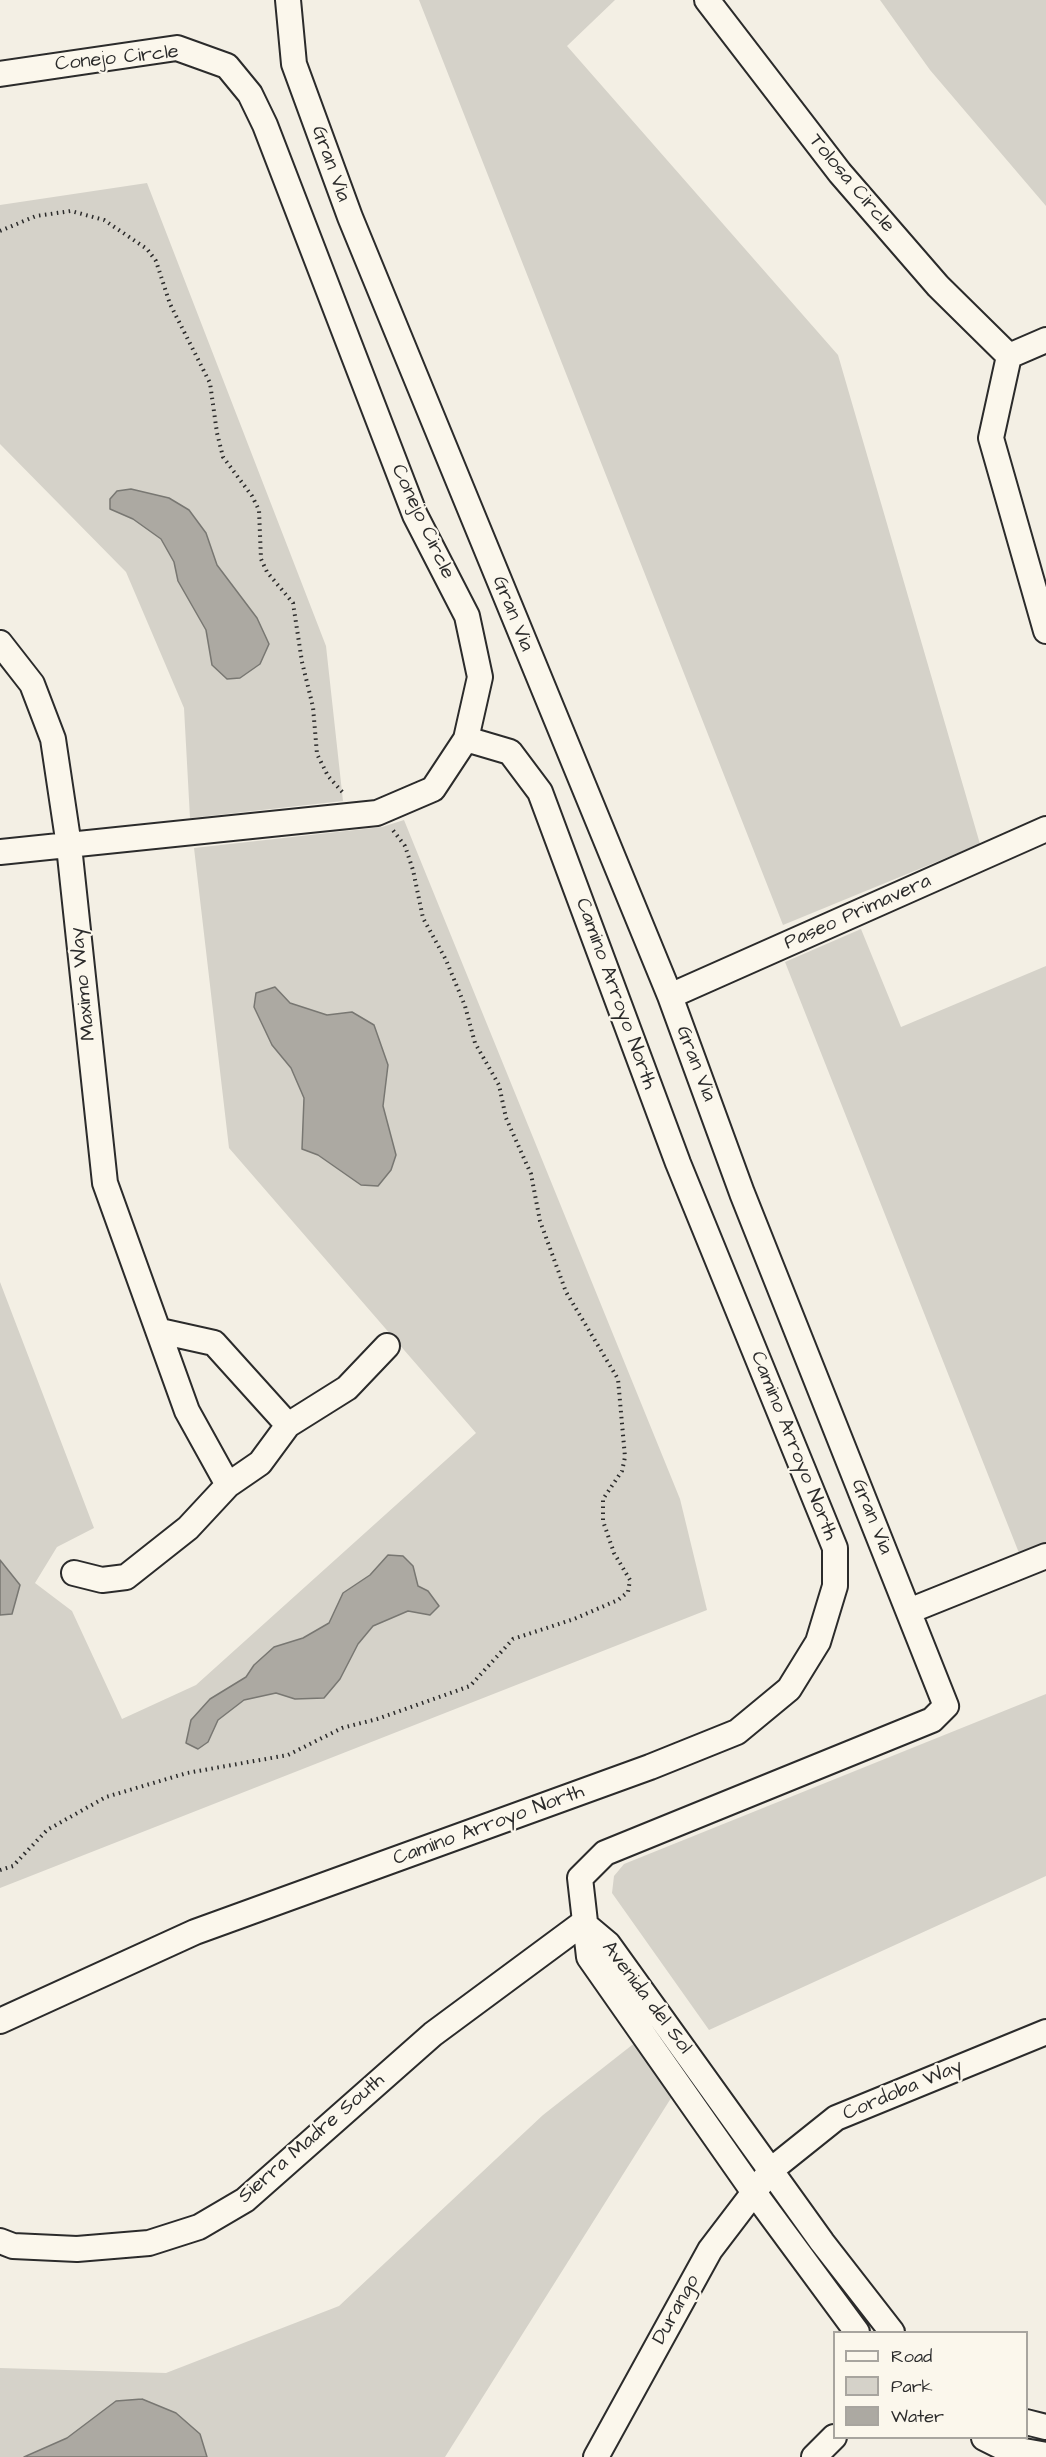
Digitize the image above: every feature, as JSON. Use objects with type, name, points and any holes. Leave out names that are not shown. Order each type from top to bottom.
[{"type":"street","name":"Gran Via","points":[[288,0],[294,64],[350,217],[670,996],[742,1192],[946,1706],[932,1720],[605,1853],[580,1878],[583,1923]]},
{"type":"street","name":"Tolosa Circle","points":[[707,0],[840,173],[938,286],[1009,356]]},
{"type":"street","name":"Conejo Circle","points":[[0,74],[177,48],[227,66],[250,94],[265,124],[415,515],[467,616],[480,677],[466,739],[433,789],[372,813],[0,852]]},
{"type":"street","points":[[1046,340],[1009,356],[990,438],[1046,631]]},
{"type":"street","name":"Maximo Way","points":[[0,643],[32,684],[53,738],[69,846],[105,1183],[187,1411],[228,1485]]},
{"type":"street","name":"Camino Arroyo North","points":[[0,2021],[195,1932],[650,1767],[737,1732],[789,1689],[818,1642],[835,1586],[835,1548],[678,1163],[540,792],[510,752],[466,739]]},
{"type":"street","name":"Paseo Primavera","points":[[670,996],[1046,829]]},
{"type":"street","points":[[160,1331],[214,1343],[288,1425]]},
{"type":"street","points":[[74,1573],[102,1580],[126,1577],[188,1528],[228,1485],[260,1463],[288,1425],[347,1388],[387,1346]]},
{"type":"street","points":[[909,1611],[1046,1556]]},
{"type":"street","name":"Avenida del Sol","points":[[583,1923],[608,1944],[822,2242],[891,2331]]},
{"type":"street","name":"Avenida del Sol","points":[[583,1923],[589,1957],[753,2191],[856,2331]]},
{"type":"street","name":"Sierra Madre South","points":[[0,2241],[13,2246],[77,2249],[148,2243],[199,2227],[245,2200],[433,2034],[583,1923]]},
{"type":"street","name":"Cordoba Way","points":[[771,2170],[836,2118],[1046,2032]]},
{"type":"street","name":"Durango","points":[[596,2457],[710,2250],[771,2170]]},
{"type":"street","points":[[1028,2422],[1046,2427]]},
{"type":"street","points":[[814,2457],[833,2438]]},
{"type":"street","points":[[986,2439],[1002,2446],[1046,2455]]},
{"type":"path","points":[[0,231],[36,216],[70,211],[104,220],[147,249],[156,261],[170,304],[210,383],[223,457],[252,496],[259,510],[261,559],[267,572],[293,603],[302,662],[313,707],[317,754],[328,776],[348,798],[390,826],[405,846],[413,870],[423,918],[446,960],[465,1006],[475,1043],[499,1085],[506,1118],[531,1174],[540,1221],[566,1292],[618,1379],[625,1457],[622,1471],[603,1499],[603,1521],[614,1553],[630,1580],[628,1592],[618,1600],[574,1619],[513,1639],[470,1686],[377,1719],[342,1728],[288,1755],[187,1773],[106,1797],[47,1830],[13,1866],[0,1870]]},
{"type":"green space","points":[[419,0],[615,0],[567,46],[838,355],[980,844],[783,925]]},
{"type":"green space","points":[[880,0],[1046,0],[1046,206],[930,70]]},
{"type":"green space","points":[[147,183],[326,646],[343,801],[190,818],[184,708],[126,572],[0,444],[0,205]]},
{"type":"green space","points":[[404,820],[680,1499],[707,1610],[0,1888],[0,1282],[94,1528],[57,1547],[35,1583],[72,1611],[122,1719],[196,1685],[476,1433],[229,1148],[194,848],[382,827]]},
{"type":"green space","points":[[861,929],[901,1027],[1046,966],[1046,1542],[1019,1553],[785,962]]},
{"type":"green space","points":[[1046,1694],[1046,1876],[709,2030],[612,1893],[614,1876],[624,1864]]},
{"type":"green space","points":[[641,2038],[678,2087],[445,2457],[0,2457],[0,2368],[166,2373],[339,2306],[543,2115]]},
{"type":"water","points":[[131,489],[169,498],[189,510],[206,533],[217,565],[257,618],[269,644],[260,664],[240,678],[227,679],[212,665],[206,630],[178,581],[174,562],[161,539],[133,519],[110,509],[110,499],[117,491]]},
{"type":"water","points":[[275,987],[290,1003],[327,1015],[352,1012],[374,1025],[388,1065],[383,1106],[396,1155],[391,1170],[378,1186],[361,1185],[318,1155],[302,1149],[304,1098],[291,1068],[272,1045],[254,1007],[256,993]]},
{"type":"water","points":[[388,1555],[403,1556],[413,1566],[418,1586],[428,1591],[439,1606],[430,1615],[408,1611],[373,1626],[358,1644],[340,1679],[324,1698],[295,1699],[276,1693],[244,1700],[218,1720],[208,1742],[198,1749],[186,1743],[191,1720],[210,1699],[246,1677],[254,1665],[274,1647],[303,1638],[329,1623],[343,1593],[370,1575]]},
{"type":"water","points":[[0,1560],[20,1585],[12,1614],[0,1615]]},
{"type":"water","points":[[142,2399],[176,2413],[200,2434],[207,2457],[24,2457],[67,2438],[116,2401]]}]
